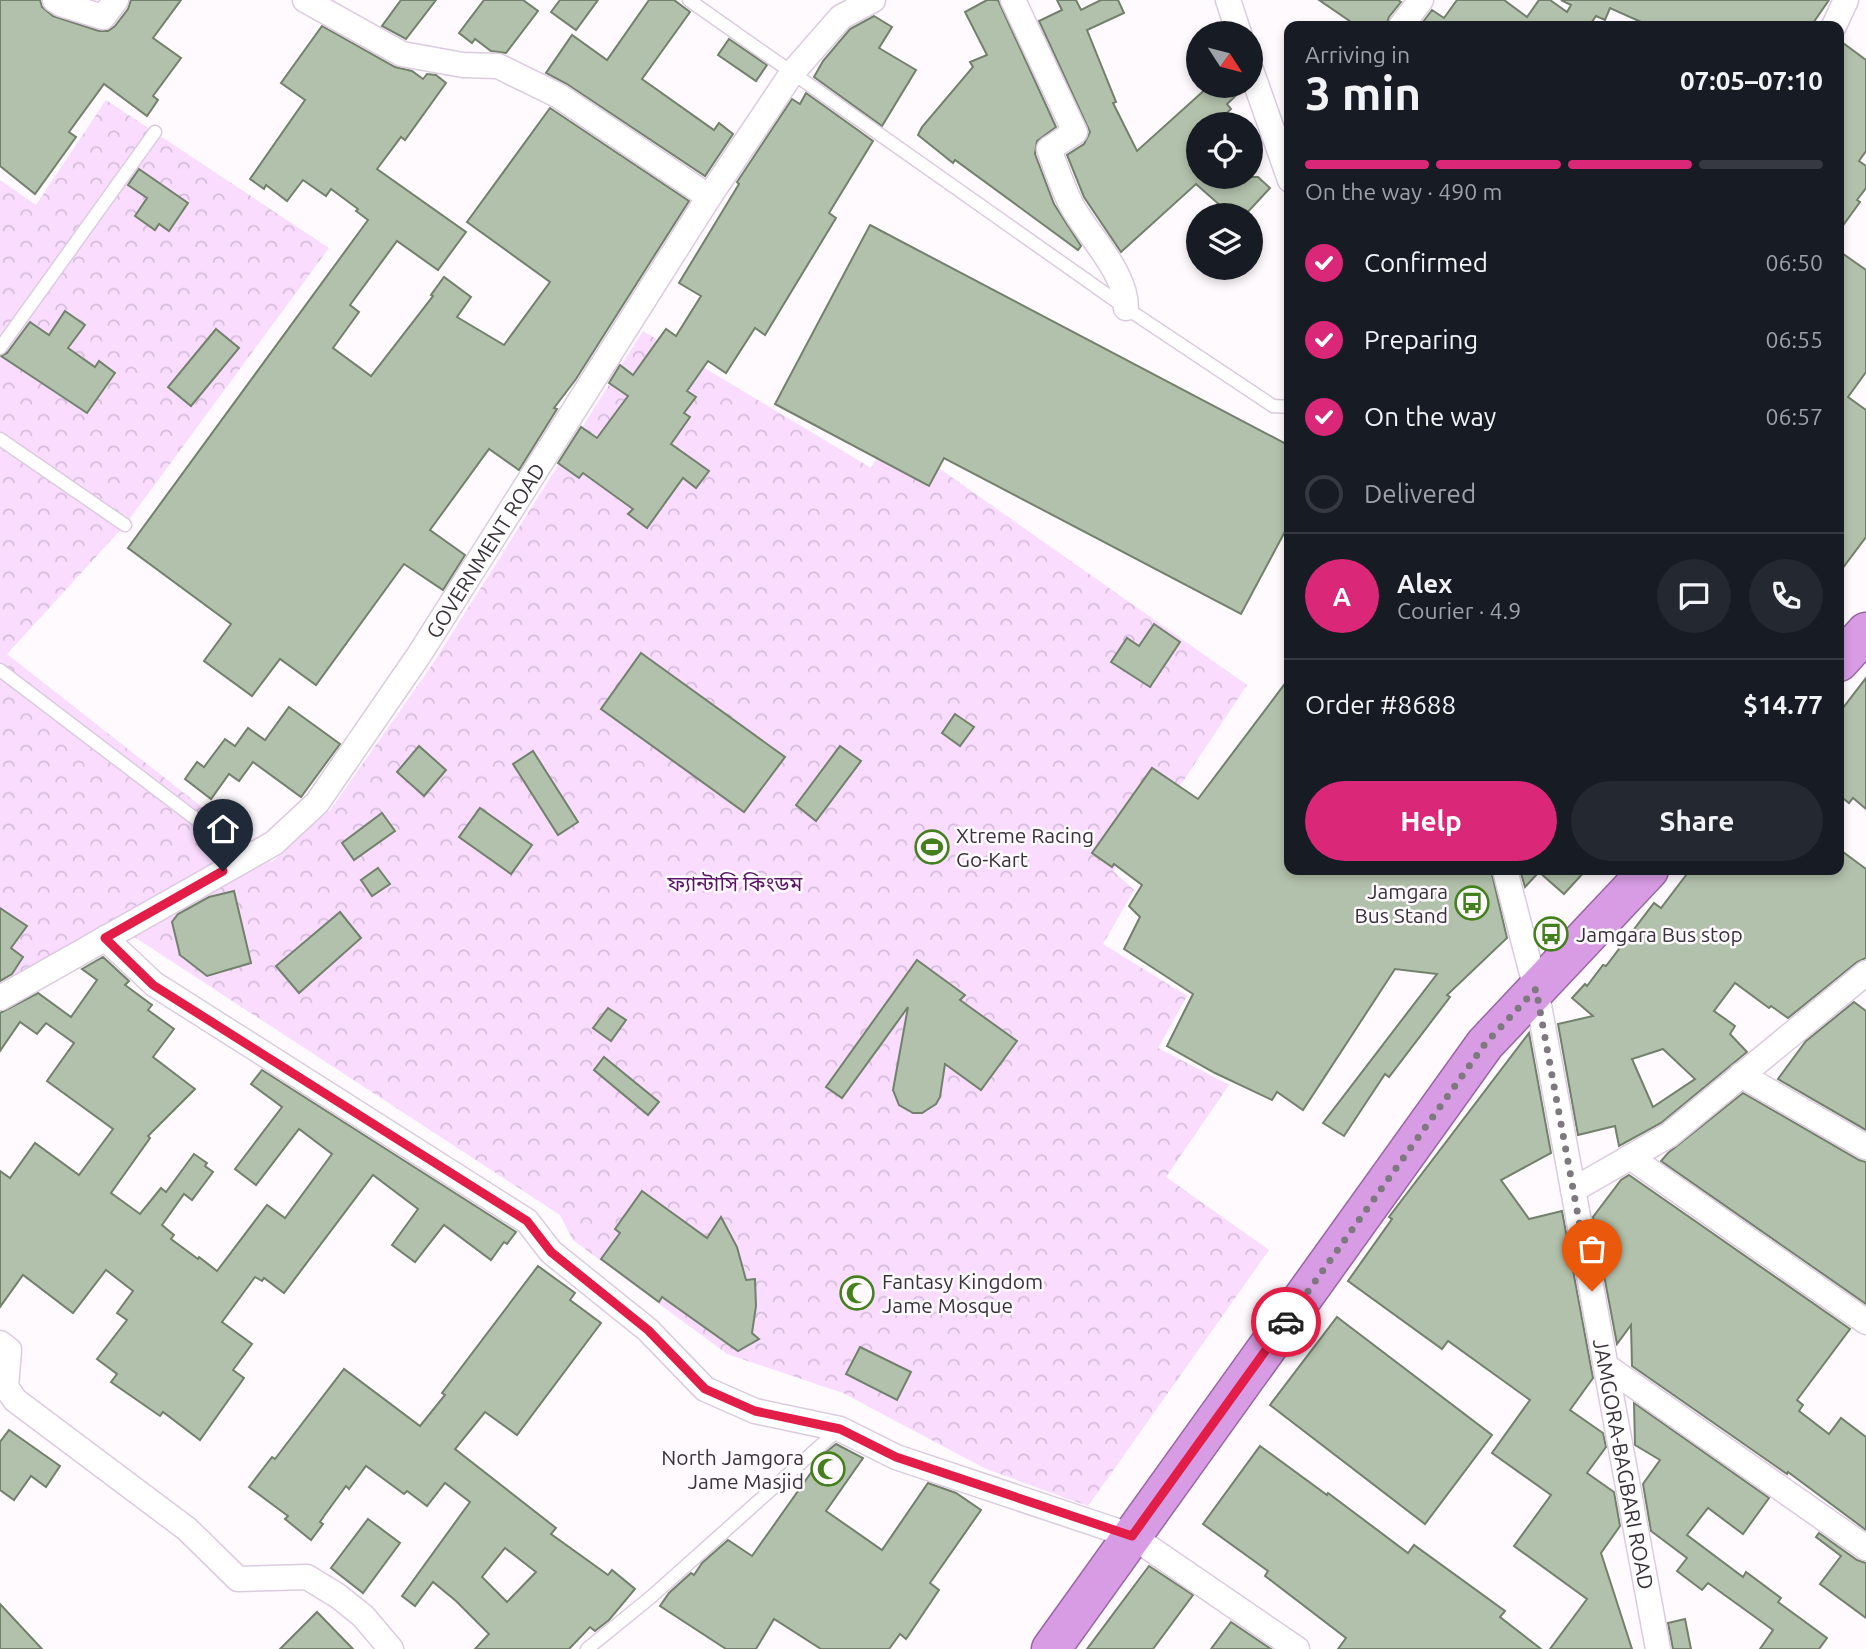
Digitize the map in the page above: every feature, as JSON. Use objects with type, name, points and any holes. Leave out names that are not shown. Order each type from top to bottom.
[{"type":"highway","points":[[1844,656],[1866,632]]},
{"type":"highway","points":[[1051,1649],[1485,1044],[1644,875]]},
{"type":"street","points":[[55,0],[103,17],[117,0]]},
{"type":"street","points":[[305,0],[402,54],[463,65],[498,66],[559,96],[709,197]]},
{"type":"street","name":"GOVERNMENT ROAD","points":[[0,998],[274,843],[317,803],[419,655],[709,197],[792,73],[841,17],[873,0]]},
{"type":"street","points":[[1013,0],[1075,132],[1049,149],[1071,205],[1109,260],[1126,299],[1126,308]]},
{"type":"street","points":[[1228,0],[1235,21]]},
{"type":"street","points":[[1405,21],[1421,0]]},
{"type":"street","points":[[1836,21],[1846,0]]},
{"type":"street","points":[[1264,95],[1279,123],[1284,149]]},
{"type":"street","name":"JAMGORA-BAGBARI ROAD","points":[[1506,875],[1536,989],[1658,1649]]},
{"type":"street","points":[[105,938],[153,985],[527,1221],[551,1252],[648,1330],[705,1389],[755,1411],[840,1429],[896,1457],[1132,1536],[1297,1649]]},
{"type":"street","points":[[1573,1191],[1669,1135],[1866,972]]},
{"type":"street","points":[[1741,1075],[1866,1147]]},
{"type":"street","points":[[1630,1157],[1866,1322]]},
{"type":"street","points":[[0,1343],[9,1350],[6,1387],[15,1400],[187,1529],[238,1579],[307,1577],[338,1596],[363,1616],[391,1649]]},
{"type":"street","points":[[1606,1366],[1866,1548]]},
{"type":"lane","points":[[689,0],[1126,308],[1273,406],[1284,407]]},
{"type":"lane","points":[[0,348],[155,132]]},
{"type":"lane","points":[[0,439],[125,525]]},
{"type":"lane","points":[[0,670],[247,858]]},
{"type":"lane","points":[[587,1649],[651,1597],[840,1429]]},
{"type":"green space","name":"ফ্যান্টাসি কিংডম","points":[[106,100],[329,248],[125,525],[7,654],[272,862],[331,809],[432,665],[643,331],[871,468],[889,433],[1247,685],[1184,780],[1113,871],[1134,890],[1103,944],[1187,996],[1158,1048],[1229,1085],[1166,1177],[1269,1250],[1088,1506],[986,1469],[843,1393],[727,1354],[573,1240],[560,1215],[110,921],[11,977],[0,969],[0,180],[36,205]]},
{"type":"building","points":[[0,0],[40,0],[42,7],[53,16],[99,31],[108,31],[128,9],[131,0],[181,0],[153,38],[181,58],[153,96],[158,100],[147,116],[104,84],[69,132],[76,137],[35,194],[0,166]]},
{"type":"building","points":[[401,0],[436,0],[406,39],[382,26]]},
{"type":"building","points":[[484,0],[523,0],[538,11],[506,53],[491,51],[475,39],[472,43],[459,33]]},
{"type":"building","points":[[560,0],[598,0],[576,30],[551,12]]},
{"type":"building","points":[[649,0],[674,0],[690,12],[642,79],[714,130],[719,123],[733,134],[705,176],[567,84],[546,73],[572,35],[607,60]]},
{"type":"building","points":[[987,0],[998,0],[1056,127],[1037,141],[1035,154],[1054,204],[1081,246],[1078,250],[955,160],[953,163],[918,135],[973,67],[970,62],[987,55],[965,12]]},
{"type":"building","points":[[1057,0],[1076,0],[1081,10],[1101,0],[1118,0],[1124,13],[1087,30],[1116,102],[1113,103],[1137,151],[1196,98],[1233,98],[1227,104],[1231,109],[1228,112],[1186,112],[1186,189],[1190,189],[1121,252],[1084,197],[1067,155],[1084,144],[1090,132],[1039,21],[1062,10]]},
{"type":"building","points":[[1319,0],[1401,2],[1388,21],[1350,21]]},
{"type":"building","points":[[1457,0],[1504,0],[1527,17],[1539,0],[1550,0],[1567,12],[1571,5],[1561,0],[1829,0],[1814,21],[1639,21],[1610,8],[1605,20],[1596,16],[1592,21],[1424,21],[1432,10],[1444,18]]},
{"type":"building","points":[[874,16],[892,27],[879,48],[916,70],[882,126],[814,77],[823,61],[850,29]]},
{"type":"building","points":[[322,26],[395,67],[412,71],[423,79],[427,74],[436,75],[446,83],[405,140],[401,137],[377,169],[466,232],[438,270],[397,241],[350,305],[359,312],[333,348],[371,376],[433,296],[431,295],[444,277],[471,297],[457,317],[504,345],[550,282],[467,222],[550,108],[689,201],[576,379],[554,408],[557,409],[519,470],[489,449],[430,530],[465,555],[443,590],[404,564],[316,685],[280,659],[252,696],[204,661],[231,624],[128,548],[368,220],[331,189],[326,196],[303,180],[287,201],[266,185],[264,189],[250,179],[305,100],[281,83]]},
{"type":"building","points":[[729,39],[767,65],[756,81],[718,55]]},
{"type":"building","points":[[1844,44],[1866,60],[1866,151],[1859,161],[1866,166],[1866,188],[1857,200],[1860,202],[1844,224]]},
{"type":"building","points":[[806,93],[873,141],[829,213],[836,218],[765,335],[755,328],[726,373],[708,361],[687,391],[696,397],[684,413],[690,417],[671,444],[709,471],[696,488],[683,478],[647,528],[628,514],[633,509],[583,473],[579,478],[558,463],[581,427],[597,438],[628,396],[609,383],[620,365],[633,375],[666,329],[676,336],[701,296],[679,283],[739,184],[737,182],[792,99],[800,104]]},
{"type":"building","points":[[139,169],[188,203],[169,231],[159,224],[155,230],[135,216],[147,198],[128,185]]},
{"type":"building","points":[[1263,182],[1270,188],[1256,203],[1217,203],[1202,189],[1263,189]]},
{"type":"building","points":[[870,225],[1284,443],[1284,533],[1241,614],[944,458],[929,486],[775,404]]},
{"type":"building","points":[[1844,255],[1866,270],[1866,372],[1848,397],[1866,410],[1866,537],[1844,566]]},
{"type":"building","points":[[65,311],[85,325],[68,348],[95,367],[99,361],[115,373],[87,413],[1,356],[7,353],[30,322],[49,335]]},
{"type":"building","points":[[216,329],[239,348],[191,406],[168,387]]},
{"type":"building","points":[[1154,624],[1180,642],[1150,687],[1111,662],[1127,638],[1139,646]]},
{"type":"building","points":[[641,653],[785,757],[744,812],[601,709]]},
{"type":"building","points":[[1866,678],[1866,809],[1853,798],[1849,803],[1844,799],[1844,707]]},
{"type":"building","points":[[1284,685],[1284,875],[1492,875],[1507,938],[1447,995],[1450,997],[1389,1077],[1385,1074],[1344,1136],[1323,1123],[1437,974],[1395,969],[1303,1110],[1277,1092],[1272,1100],[1167,1046],[1193,994],[1124,949],[1140,917],[1129,906],[1142,885],[1114,864],[1112,867],[1092,853],[1152,768],[1198,799]]},
{"type":"building","points":[[289,707],[340,744],[301,797],[253,762],[239,781],[229,774],[211,799],[185,779],[197,762],[204,767],[225,739],[235,746],[248,728],[265,740]]},
{"type":"building","points":[[955,714],[974,727],[960,746],[942,733]]},
{"type":"building","points":[[419,746],[446,770],[424,796],[397,772]]},
{"type":"building","points":[[840,746],[861,761],[816,821],[796,805]]},
{"type":"building","points":[[533,751],[578,822],[558,835],[513,764]]},
{"type":"building","points":[[480,808],[532,845],[511,874],[459,837]]},
{"type":"building","points":[[382,813],[395,831],[354,860],[342,843]]},
{"type":"building","points":[[1844,853],[1866,869],[1866,958],[1857,962],[1788,1018],[1771,1006],[1769,1008],[1735,983],[1714,1011],[1735,1026],[1730,1034],[1747,1052],[1661,1123],[1619,1146],[1615,1126],[1578,1135],[1558,1024],[1593,1016],[1572,998],[1585,984],[1587,986],[1603,965],[1606,966],[1654,903],[1661,908],[1686,875],[1844,875]],"holes":[[[1663,1049],[1695,1079],[1653,1107],[1632,1059]]]},
{"type":"building","points":[[378,868],[390,884],[372,896],[361,880]]},
{"type":"building","points":[[1521,875],[1536,875],[1525,887]]},
{"type":"building","points":[[1542,875],[1581,875],[1564,894]]},
{"type":"building","points":[[234,891],[251,963],[207,976],[180,955],[172,922],[178,914],[209,897]]},
{"type":"building","points":[[0,908],[27,926],[11,948],[23,957],[12,974],[0,981]]},
{"type":"building","points":[[340,912],[361,938],[299,993],[276,966]]},
{"type":"building","points":[[103,957],[129,981],[125,985],[152,1005],[148,1010],[174,1029],[153,1057],[195,1089],[148,1136],[150,1138],[111,1193],[140,1214],[161,1188],[166,1192],[194,1154],[207,1163],[205,1166],[213,1172],[192,1200],[184,1194],[162,1225],[174,1235],[171,1239],[198,1259],[199,1257],[217,1271],[267,1205],[285,1218],[332,1154],[299,1129],[256,1185],[235,1169],[282,1107],[251,1084],[262,1070],[516,1232],[507,1244],[504,1242],[491,1260],[444,1225],[415,1262],[392,1245],[418,1209],[373,1175],[284,1293],[264,1278],[262,1281],[255,1277],[222,1322],[252,1344],[233,1370],[244,1378],[200,1440],[163,1412],[160,1416],[111,1382],[117,1374],[97,1359],[127,1320],[117,1313],[133,1291],[106,1270],[73,1313],[23,1275],[0,1307],[0,1171],[10,1178],[35,1143],[79,1175],[113,1129],[47,1081],[74,1043],[46,1023],[37,1034],[20,1022],[0,1051],[0,1013],[38,993],[71,1017],[97,980],[82,969]]},
{"type":"building","points":[[917,960],[965,995],[960,1000],[1017,1041],[981,1090],[945,1064],[940,1097],[936,1104],[922,1113],[913,1113],[899,1105],[893,1090],[908,1007],[842,1098],[826,1087]]},
{"type":"building","points":[[1854,1002],[1866,1011],[1866,1130],[1778,1079],[1806,1041]]},
{"type":"building","points":[[608,1008],[626,1020],[611,1041],[593,1028]]},
{"type":"building","points":[[1529,1033],[1551,1153],[1501,1180],[1529,1219],[1562,1211],[1593,1378],[1570,1410],[1603,1433],[1606,1447],[1587,1473],[1614,1492],[1620,1526],[1601,1553],[1632,1649],[1550,1649],[1587,1599],[1514,1546],[1551,1495],[1492,1453],[1530,1400],[1448,1341],[1442,1349],[1348,1281],[1392,1219],[1389,1217]]},
{"type":"building","points":[[604,1057],[659,1102],[648,1115],[594,1070]]},
{"type":"building","points":[[1743,1093],[1866,1162],[1866,1304],[1661,1161]]},
{"type":"building","points":[[1629,1175],[1850,1329],[1797,1400],[1803,1405],[1799,1411],[1829,1434],[1841,1418],[1866,1437],[1866,1530],[1788,1472],[1787,1474],[1632,1366],[1631,1325],[1617,1344],[1593,1217],[1621,1180]]},
{"type":"building","points":[[642,1191],[707,1238],[721,1217],[737,1247],[746,1280],[755,1279],[756,1306],[752,1333],[759,1339],[738,1351],[662,1297],[659,1302],[601,1259],[620,1233],[615,1229]]},
{"type":"building","points":[[538,1266],[575,1293],[570,1300],[601,1323],[517,1435],[485,1412],[455,1449],[556,1528],[551,1534],[608,1575],[612,1570],[635,1589],[609,1620],[595,1631],[590,1627],[569,1649],[475,1649],[489,1634],[433,1582],[415,1606],[402,1596],[470,1502],[445,1483],[427,1506],[407,1491],[404,1494],[366,1466],[349,1489],[346,1486],[320,1522],[323,1524],[311,1540],[285,1519],[288,1516],[249,1487],[272,1457],[275,1459],[344,1369],[420,1426],[445,1395],[442,1393]],"holes":[[[505,1548],[536,1572],[507,1602],[482,1577]]]},
{"type":"building","points":[[1337,1317],[1492,1435],[1425,1524],[1270,1405]]},
{"type":"building","points":[[860,1347],[911,1372],[897,1400],[846,1374]]},
{"type":"building","points":[[1634,1403],[1769,1498],[1743,1534],[1708,1508],[1687,1535],[1743,1577],[1746,1572],[1781,1598],[1778,1602],[1827,1638],[1819,1649],[1760,1649],[1773,1630],[1708,1583],[1702,1590],[1677,1571],[1687,1558],[1651,1531],[1643,1484],[1660,1460],[1635,1445]]},
{"type":"building","points":[[9,1430],[60,1466],[46,1487],[31,1476],[14,1500],[0,1490],[0,1442]]},
{"type":"building","points":[[836,1444],[863,1458],[826,1511],[882,1550],[928,1483],[956,1493],[981,1510],[930,1583],[939,1590],[906,1639],[900,1634],[889,1649],[821,1649],[774,1619],[756,1649],[726,1649],[660,1606],[669,1593],[691,1573],[694,1575],[702,1563],[728,1540],[752,1556],[825,1453]]},
{"type":"building","points":[[1260,1446],[1408,1553],[1414,1545],[1505,1611],[1500,1617],[1541,1649],[1338,1649],[1346,1638],[1265,1576],[1268,1571],[1203,1524]]},
{"type":"building","points":[[368,1519],[400,1543],[363,1593],[331,1568]]},
{"type":"building","points":[[1819,1533],[1857,1560],[1866,1563],[1866,1618],[1820,1584],[1841,1556],[1816,1537]]},
{"type":"building","points":[[1149,1566],[1193,1595],[1153,1649],[1087,1649]]},
{"type":"building","points":[[0,1604],[42,1649],[0,1649]]},
{"type":"building","points":[[317,1612],[353,1649],[280,1649]]},
{"type":"building","points":[[1685,1619],[1691,1649],[1673,1649],[1668,1623]]},
{"type":"building","points":[[1231,1622],[1271,1649],[1211,1649]]},
{"type":"way so far","points":[[1286,1322],[1485,1044],[1536,989],[1592,1291]]},
{"type":"place","name":"Xtreme Racing Go-Kart","points":[[932,847]]},
{"type":"place","name":"Jamgara Bus Stand","points":[[1472,903]]},
{"type":"place","name":"Jamgara Bus stop","points":[[1551,934]]},
{"type":"place","name":"Fantasy Kingdom Jame Mosque","points":[[857,1293]]},
{"type":"place","name":"North Jamgora Jame Masjid","points":[[828,1469]]},
{"type":"route","points":[[223,871],[105,938],[153,985],[527,1221],[551,1252],[648,1330],[705,1389],[755,1411],[840,1429],[896,1457],[1132,1536],[1286,1322]]}]
